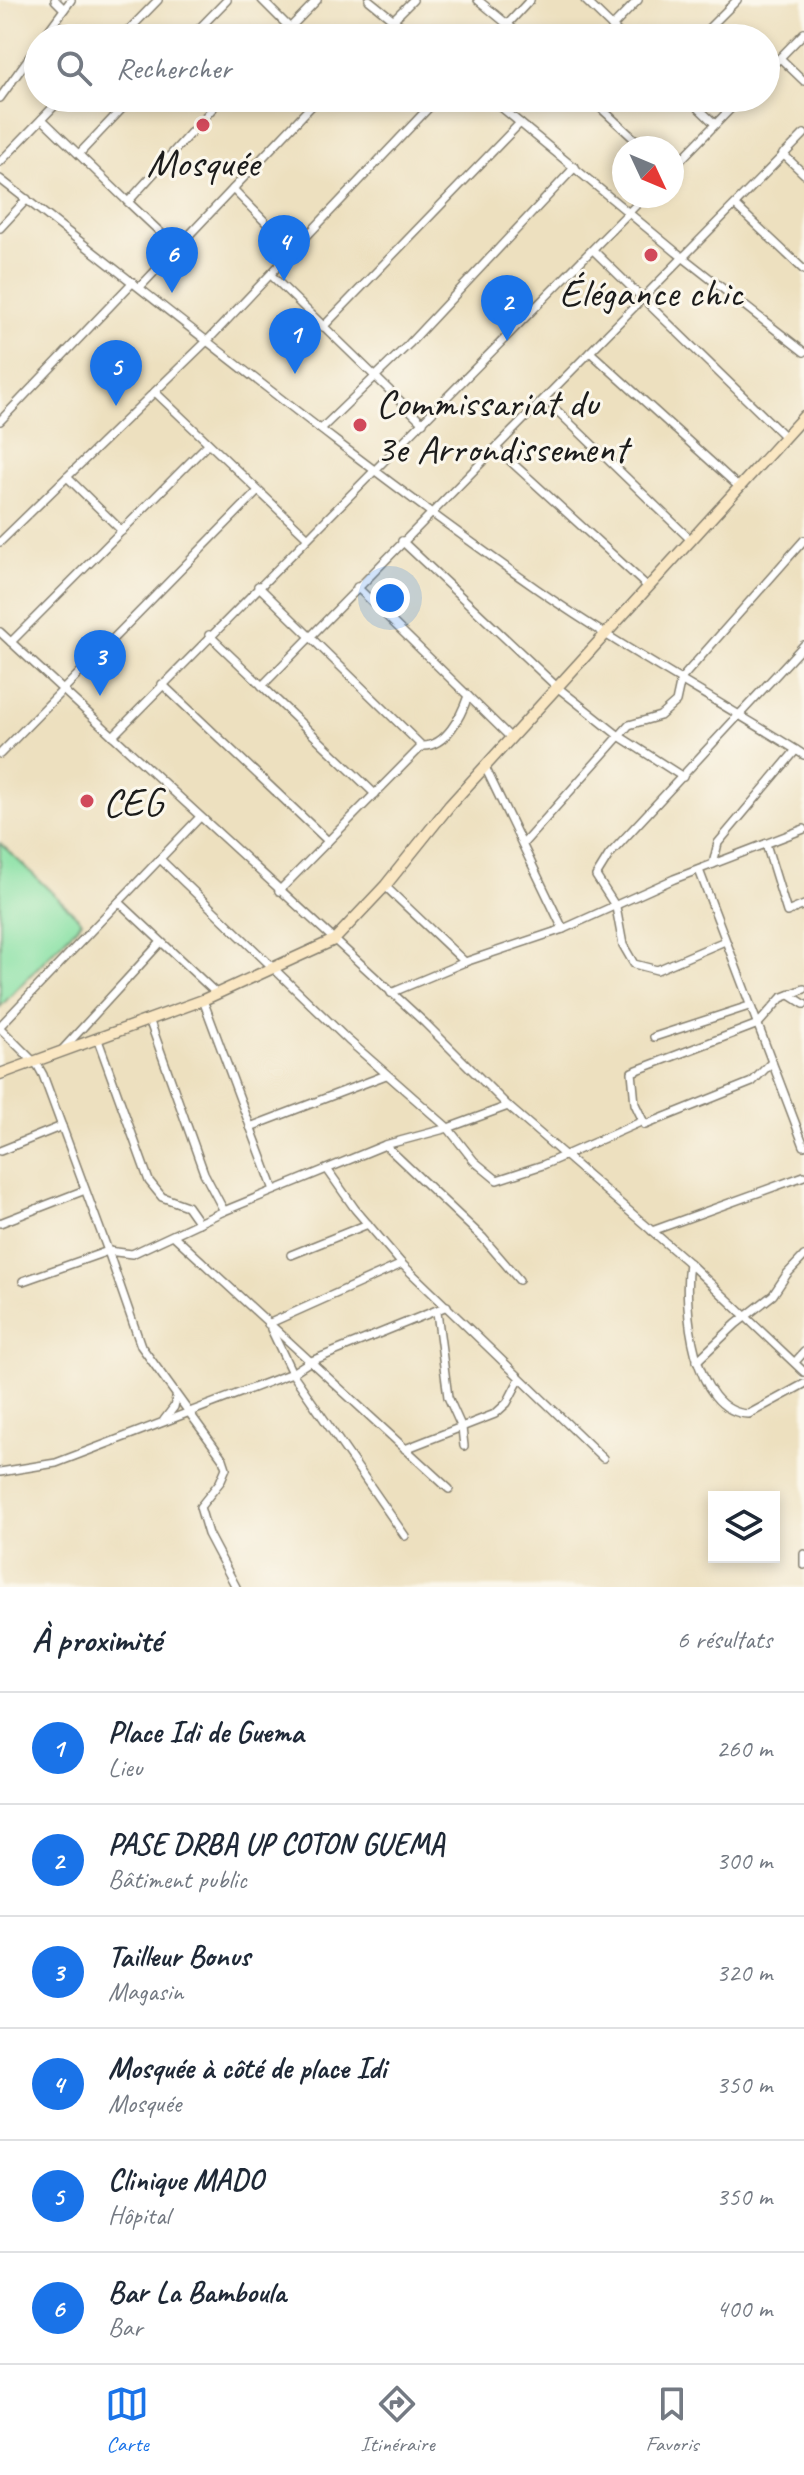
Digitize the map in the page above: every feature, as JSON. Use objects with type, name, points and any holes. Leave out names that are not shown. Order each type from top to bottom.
[{"type":"street","points":[[55,0],[64,9]]},
{"type":"street","points":[[53,24],[71,0]]},
{"type":"street","points":[[135,24],[158,0]]},
{"type":"street","points":[[204,24],[227,0]]},
{"type":"street","points":[[262,0],[286,24]]},
{"type":"street","points":[[294,24],[317,0]]},
{"type":"street","points":[[369,0],[399,24]]},
{"type":"street","points":[[388,24],[413,0]]},
{"type":"street","points":[[478,0],[508,24],[530,0]]},
{"type":"street","points":[[585,0],[609,24]]},
{"type":"street","points":[[615,24],[638,0]]},
{"type":"street","points":[[713,24],[737,0]]},
{"type":"street","points":[[804,33],[780,58],[804,81]]},
{"type":"street","points":[[0,98],[24,65]]},
{"type":"street","points":[[0,162],[49,112]]},
{"type":"street","points":[[79,154],[119,112]]},
{"type":"street","points":[[128,202],[209,112]]},
{"type":"street","points":[[0,421],[177,248],[306,112]]},
{"type":"street","points":[[1,538],[272,276],[425,112]]},
{"type":"street","points":[[507,112],[628,213],[804,352]]},
{"type":"street","points":[[605,112],[631,136]]},
{"type":"street","points":[[703,112],[715,124]]},
{"type":"street","points":[[684,156],[727,112]]},
{"type":"street","points":[[42,119],[177,248]]},
{"type":"street","points":[[323,327],[520,123]]},
{"type":"street","points":[[262,686],[430,510],[545,399],[804,134]]},
{"type":"street","points":[[783,154],[804,174]]},
{"type":"street","points":[[322,428],[374,378],[575,167]]},
{"type":"street","points":[[0,179],[209,339],[295,411],[539,590],[804,755]]},
{"type":"street","points":[[233,189],[279,236],[285,262]]},
{"type":"street","points":[[0,228],[27,199]]},
{"type":"street","points":[[736,206],[804,270]]},
{"type":"street","points":[[113,736],[306,536],[423,423],[633,208]]},
{"type":"street","points":[[594,251],[785,437]]},
{"type":"street","points":[[272,276],[423,423]]},
{"type":"street","points":[[590,352],[739,487]]},
{"type":"street","points":[[155,392],[306,536]]},
{"type":"street","points":[[545,399],[691,540]]},
{"type":"street","points":[[0,1074],[203,1000],[334,940],[385,886],[511,738],[804,416]]},
{"type":"street","points":[[11,642],[208,444]]},
{"type":"street","points":[[496,448],[648,587]]},
{"type":"street","points":[[67,477],[122,531]]},
{"type":"street","points":[[0,754],[61,688],[258,491]]},
{"type":"street","points":[[402,541],[557,687],[619,736],[683,777]]},
{"type":"street","points":[[523,844],[635,721],[665,713],[681,693],[681,679],[803,544]]},
{"type":"street","points":[[258,586],[422,746]]},
{"type":"street","points":[[357,587],[511,738]]},
{"type":"street","points":[[0,632],[391,993],[508,1106],[689,1263],[796,1361],[804,1372]]},
{"type":"street","points":[[209,635],[375,794]]},
{"type":"street","points":[[725,941],[657,970],[634,964],[623,945],[616,907],[600,887],[596,876],[598,868],[804,645]]},
{"type":"street","points":[[162,684],[328,841]]},
{"type":"street","points":[[279,891],[422,746],[434,745],[443,738],[468,696]]},
{"type":"street","points":[[713,864],[718,843],[796,750]]},
{"type":"street","points":[[485,767],[563,929]]},
{"type":"street","points":[[200,817],[0,1027],[43,1075],[141,1346],[223,1459],[226,1468],[200,1507],[208,1534],[236,1587]]},
{"type":"street","points":[[391,993],[465,962],[563,929],[713,864],[804,829]]},
{"type":"street","points":[[766,844],[787,912],[804,905]]},
{"type":"street","points":[[160,859],[386,1075],[448,1128],[474,1161],[497,1180],[643,1121]]},
{"type":"street","points":[[699,870],[804,1146]]},
{"type":"street","points":[[385,886],[465,962]]},
{"type":"street","points":[[119,902],[217,994]]},
{"type":"street","points":[[63,1049],[161,942]]},
{"type":"street","points":[[772,1062],[752,1082],[645,1125],[635,1104],[632,1072],[758,1024],[781,998],[804,989]]},
{"type":"street","points":[[790,995],[804,1004]]},
{"type":"street","points":[[203,1000],[274,1190]]},
{"type":"street","points":[[654,1037],[749,1006]]},
{"type":"street","points":[[149,1019],[204,1173],[224,1211]]},
{"type":"street","points":[[98,1040],[149,1181],[162,1197],[187,1206],[199,1223]]},
{"type":"street","points":[[250,1127],[386,1075]]},
{"type":"street","points":[[23,1281],[108,1251],[132,1254],[224,1211],[385,1145],[448,1128],[508,1106]]},
{"type":"street","points":[[0,1151],[62,1126]]},
{"type":"street","points":[[385,1145],[483,1238],[519,1280]]},
{"type":"street","points":[[327,1169],[402,1264],[603,1458]]},
{"type":"street","points":[[652,1231],[804,1176]]},
{"type":"street","points":[[0,1223],[85,1190]]},
{"type":"street","points":[[291,1255],[368,1224]]},
{"type":"street","points":[[174,1236],[449,1489]]},
{"type":"street","points":[[697,1361],[773,1295],[804,1256]]},
{"type":"street","points":[[689,1263],[689,1333],[697,1361],[720,1400],[740,1414],[762,1409],[804,1384]]},
{"type":"street","points":[[268,1324],[402,1264]]},
{"type":"street","points":[[0,1472],[56,1463],[292,1373],[309,1362],[447,1306]]},
{"type":"street","points":[[437,1312],[448,1397],[462,1428],[464,1446]]},
{"type":"street","points":[[268,1324],[292,1373],[335,1430],[373,1495],[405,1536]]},
{"type":"street","points":[[796,1361],[804,1352]]},
{"type":"street","points":[[405,1449],[502,1410],[519,1380]]},
{"type":"street","points":[[162,1423],[174,1407],[176,1398]]},
{"type":"street","points":[[804,1554],[804,1565]]},
{"type":"green space","points":[[0,843],[82,921],[0,1007]]},
{"type":"place","name":"Mosquée","points":[[203,125]]},
{"type":"place","name":"Élégance chic","points":[[651,255]]},
{"type":"place","name":"Mosquée à côté de place Idi","points":[[284,281]]},
{"type":"place","name":"Bar La Bamboula","points":[[172,293]]},
{"type":"place","name":"PASE DRBA UP COTON GUEMA","points":[[507,341]]},
{"type":"place","name":"Place Idi de Guema","points":[[295,374]]},
{"type":"place","name":"Clinique MADO","points":[[116,406]]},
{"type":"place","name":"Commissariat du 3e Arrondissement","points":[[360,425]]},
{"type":"place","name":"Tailleur Bonus","points":[[100,696]]},
{"type":"place","name":"CEG","points":[[87,801]]}]
